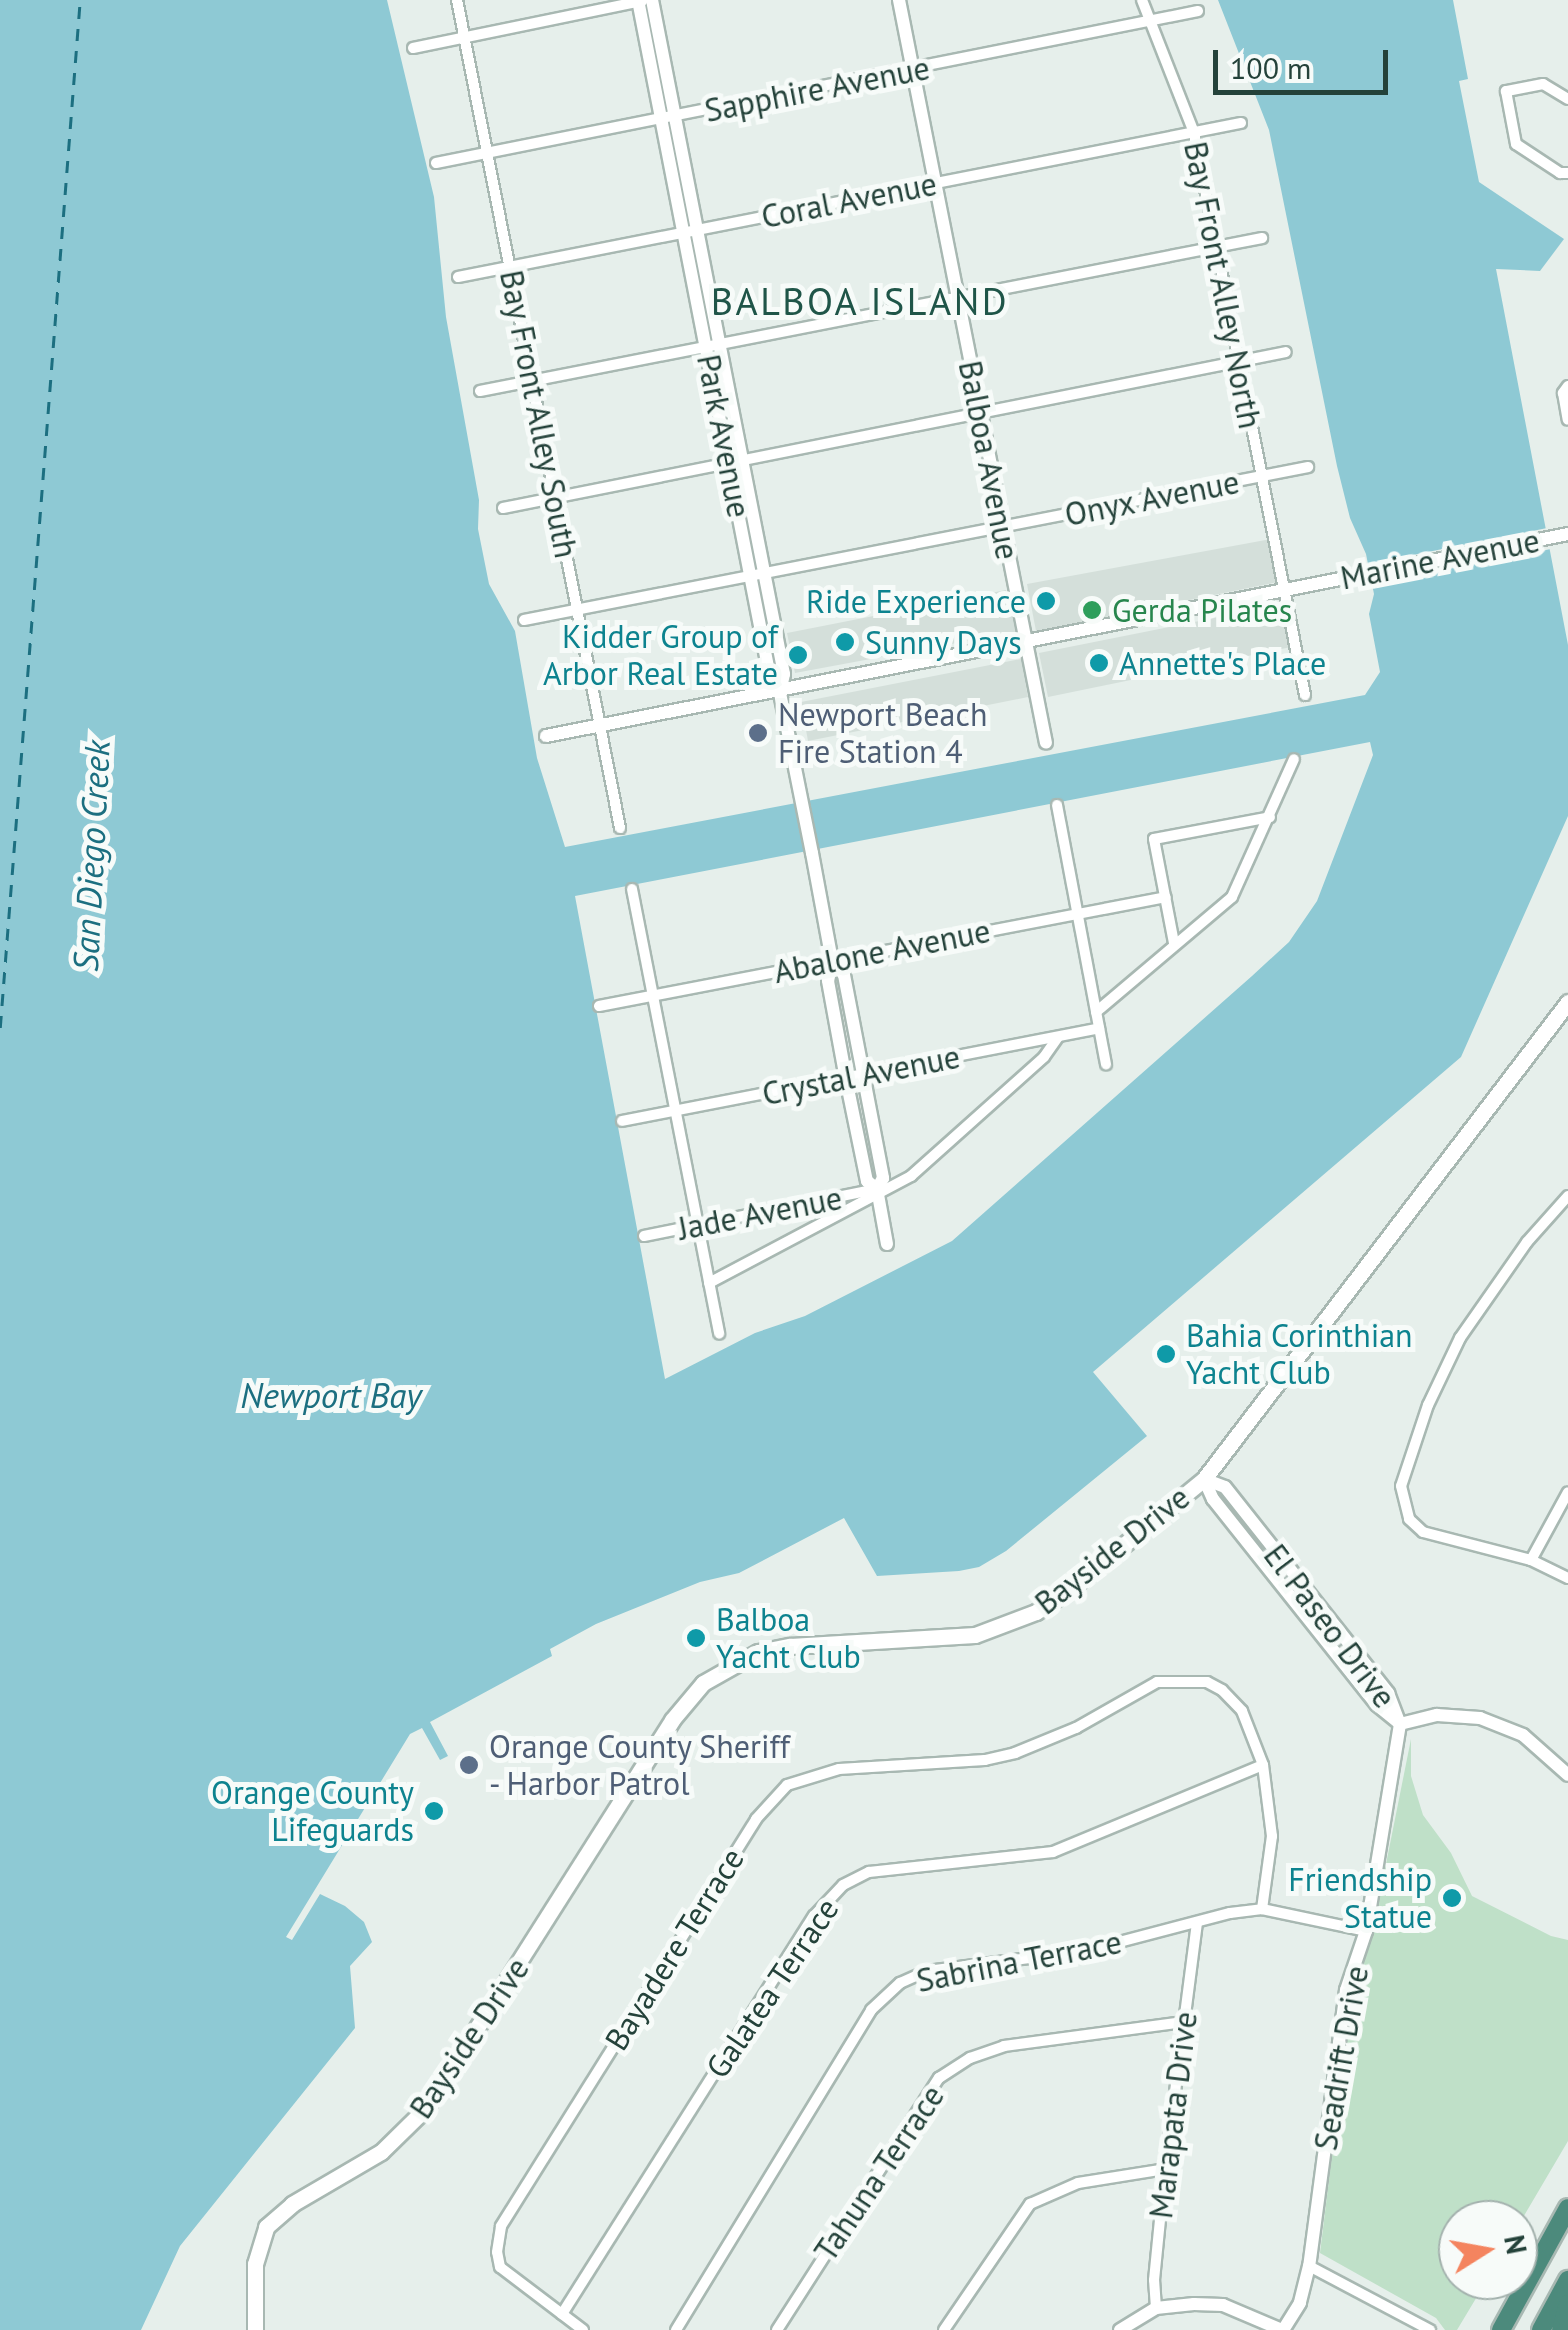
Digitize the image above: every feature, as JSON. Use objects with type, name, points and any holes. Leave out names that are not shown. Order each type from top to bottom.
[{"type":"highway","points":[[1501,2330],[1568,2208]]},
{"type":"highway","points":[[1541,2330],[1568,2280]]},
{"type":"highway","points":[[1560,2330],[1568,2304]]},
{"type":"main road","name":"Bayside Drive","points":[[255,2330],[255,2264],[266,2227],[292,2204],[380,2152],[426,2108],[672,1720],[703,1683],[744,1658],[790,1646],[947,1638],[998,1628],[1036,1612],[1070,1589],[1204,1479],[1568,1002]]},
{"type":"street","name":"Bay Front Alley South","points":[[457,0],[620,828]]},
{"type":"street","points":[[413,48],[644,0]]},
{"type":"street","name":"Park Avenue","points":[[644,0],[758,575],[784,674],[780,692],[832,961],[828,981],[846,1079],[867,1181],[877,1192],[887,1244]]},
{"type":"street","name":"Balboa Avenue","points":[[899,0],[1046,744]]},
{"type":"street","name":"Bay Front Alley North","points":[[1142,0],[1194,133],[1305,695]]},
{"type":"street","name":"Sapphire Avenue","points":[[436,163],[1198,12]]},
{"type":"street","points":[[1568,99],[1543,84],[1506,91],[1516,144],[1560,173],[1568,173]]},
{"type":"street","name":"Coral Avenue","points":[[458,277],[1241,123]]},
{"type":"street","points":[[480,391],[1262,238]]},
{"type":"street","points":[[503,508],[1286,352]]},
{"type":"street","points":[[1568,386],[1563,393],[1568,420]]},
{"type":"street","name":"Onyx Avenue","points":[[524,620],[1308,468]]},
{"type":"street","name":"Marine Avenue","points":[[546,736],[1568,534]]},
{"type":"street","points":[[1096,1012],[1232,897],[1294,759]]},
{"type":"street","points":[[1057,805],[1106,1064]]},
{"type":"street","points":[[1174,943],[1154,838],[1270,816]]},
{"type":"street","points":[[632,889],[719,1334]]},
{"type":"street","name":"Abalone Avenue","points":[[599,1006],[1166,897]]},
{"type":"street","name":"Park Avenue","points":[[832,961],[844,975],[883,1178],[877,1192]]},
{"type":"street","name":"Crystal Avenue","points":[[622,1121],[1100,1028]]},
{"type":"street","points":[[708,1284],[911,1176],[1044,1057],[1058,1036]]},
{"type":"street","name":"Jade Avenue","points":[[644,1236],[877,1192]]},
{"type":"street","points":[[1568,1196],[1527,1242],[1460,1338],[1402,1476],[1402,1501],[1409,1519],[1438,1540],[1531,1560],[1568,1578]]},
{"type":"street","name":"El Paseo Drive","points":[[1204,1479],[1213,1499],[1366,1690],[1400,1724]]},
{"type":"street","points":[[1531,1560],[1568,1492]]},
{"type":"street","name":"Bayadere Terrace","points":[[562,2314],[500,2267],[496,2252],[501,2226],[756,1819],[787,1785],[839,1769],[984,1760],[1016,1753],[1076,1728],[1146,1686],[1177,1679],[1207,1682],[1233,1700],[1254,1736],[1263,1765],[1272,1836],[1262,1909]]},
{"type":"street","points":[[1400,1724],[1437,1715],[1480,1718],[1523,1735],[1568,1775]]},
{"type":"street","name":"Seadrift Drive","points":[[1282,2330],[1300,2303],[1310,2266],[1346,1990],[1366,1931],[1400,1724]]},
{"type":"street","name":"Galatea Terrace","points":[[562,2314],[814,1916],[843,1884],[869,1872],[1053,1852],[1263,1765]]},
{"type":"street","name":"Sabrina Terrace","points":[[676,2330],[871,2010],[900,1984],[927,1971],[1085,1951],[1262,1909],[1366,1931]]},
{"type":"street","name":"Marapata Drive","points":[[1156,2308],[1154,2280],[1197,1922]]},
{"type":"street","name":"Tahuna Terrace","points":[[778,2330],[939,2078],[970,2058],[1004,2046],[1184,2022]]},
{"type":"street","points":[[944,2330],[1030,2204],[1078,2183],[1166,2169]]},
{"type":"street","points":[[1310,2266],[1430,2330]]},
{"type":"street","points":[[1120,2330],[1156,2308],[1223,2305],[1282,2330]]},
{"type":"street","points":[[562,2314],[583,2330]]},
{"type":"shaded area","points":[[1271,539],[1278,582],[1036,631],[1027,584]]},
{"type":"shaded area","points":[[1006,590],[1016,632],[795,673],[787,633]]},
{"type":"shaded area","points":[[1284,604],[1291,647],[1048,697],[1039,653]]},
{"type":"shaded area","points":[[1021,659],[1028,697],[808,741],[801,702]]},
{"type":"green space","points":[[1411,1739],[1411,1776],[1423,1815],[1451,1853],[1472,1896],[1551,1936],[1568,1940],[1568,2141],[1533,2200],[1438,2200],[1438,2300],[1475,2300],[1457,2330],[1445,2330],[1436,2318],[1320,2253],[1352,1992],[1373,1929]]},
{"type":"water","name":"Newport Bay","points":[[0,0],[387,0],[434,197],[446,317],[479,500],[478,529],[489,584],[515,631],[537,758],[565,847],[1365,695],[1380,672],[1369,614],[1374,594],[1366,554],[1350,518],[1337,466],[1269,130],[1218,0],[1453,0],[1468,79],[1459,81],[1479,182],[1564,239],[1540,271],[1496,269],[1568,645],[1568,816],[1461,1057],[1093,1372],[1147,1436],[1006,1551],[979,1567],[959,1571],[877,1576],[844,1518],[739,1573],[700,1582],[596,1624],[550,1649],[552,1656],[430,1722],[448,1756],[440,1760],[422,1728],[410,1734],[286,1937],[292,1940],[320,1894],[345,1906],[364,1922],[372,1942],[350,1966],[355,2028],[180,2246],[141,2330],[0,2330]],"holes":[[[1370,742],[1373,755],[1317,901],[1289,942],[952,1241],[805,1316],[755,1333],[665,1379],[575,896]]]},
{"type":"pier","points":[[1547,528],[1551,549],[1367,585],[1363,565]]},
{"type":"ferry route","points":[[0,1028],[80,0]]},
{"type":"place","name":"Ride Experience","points":[[1046,601]]},
{"type":"place","name":"Gerda Pilates","points":[[1092,610]]},
{"type":"place","name":"Sunny Days","points":[[845,642]]},
{"type":"place","name":"Kidder Group of Arbor Real Estate","points":[[798,655]]},
{"type":"place","name":"Annette's Place","points":[[1099,663]]},
{"type":"place","name":"Newport Beach Fire Station 4","points":[[758,733]]},
{"type":"place","name":"Bahia Corinthian Yacht Club","points":[[1166,1354]]},
{"type":"place","name":"Balboa Yacht Club","points":[[696,1638]]},
{"type":"place","name":"Orange County Sheriff - Harbor Patrol","points":[[469,1765]]},
{"type":"place","name":"Orange County Lifeguards","points":[[434,1811]]},
{"type":"place","name":"Friendship Statue","points":[[1452,1898]]},
{"type":"district","name":"BALBOA ISLAND","points":[[860,301]]},
{"type":"water label","name":"San Diego Creek","points":[[91,856]]}]
